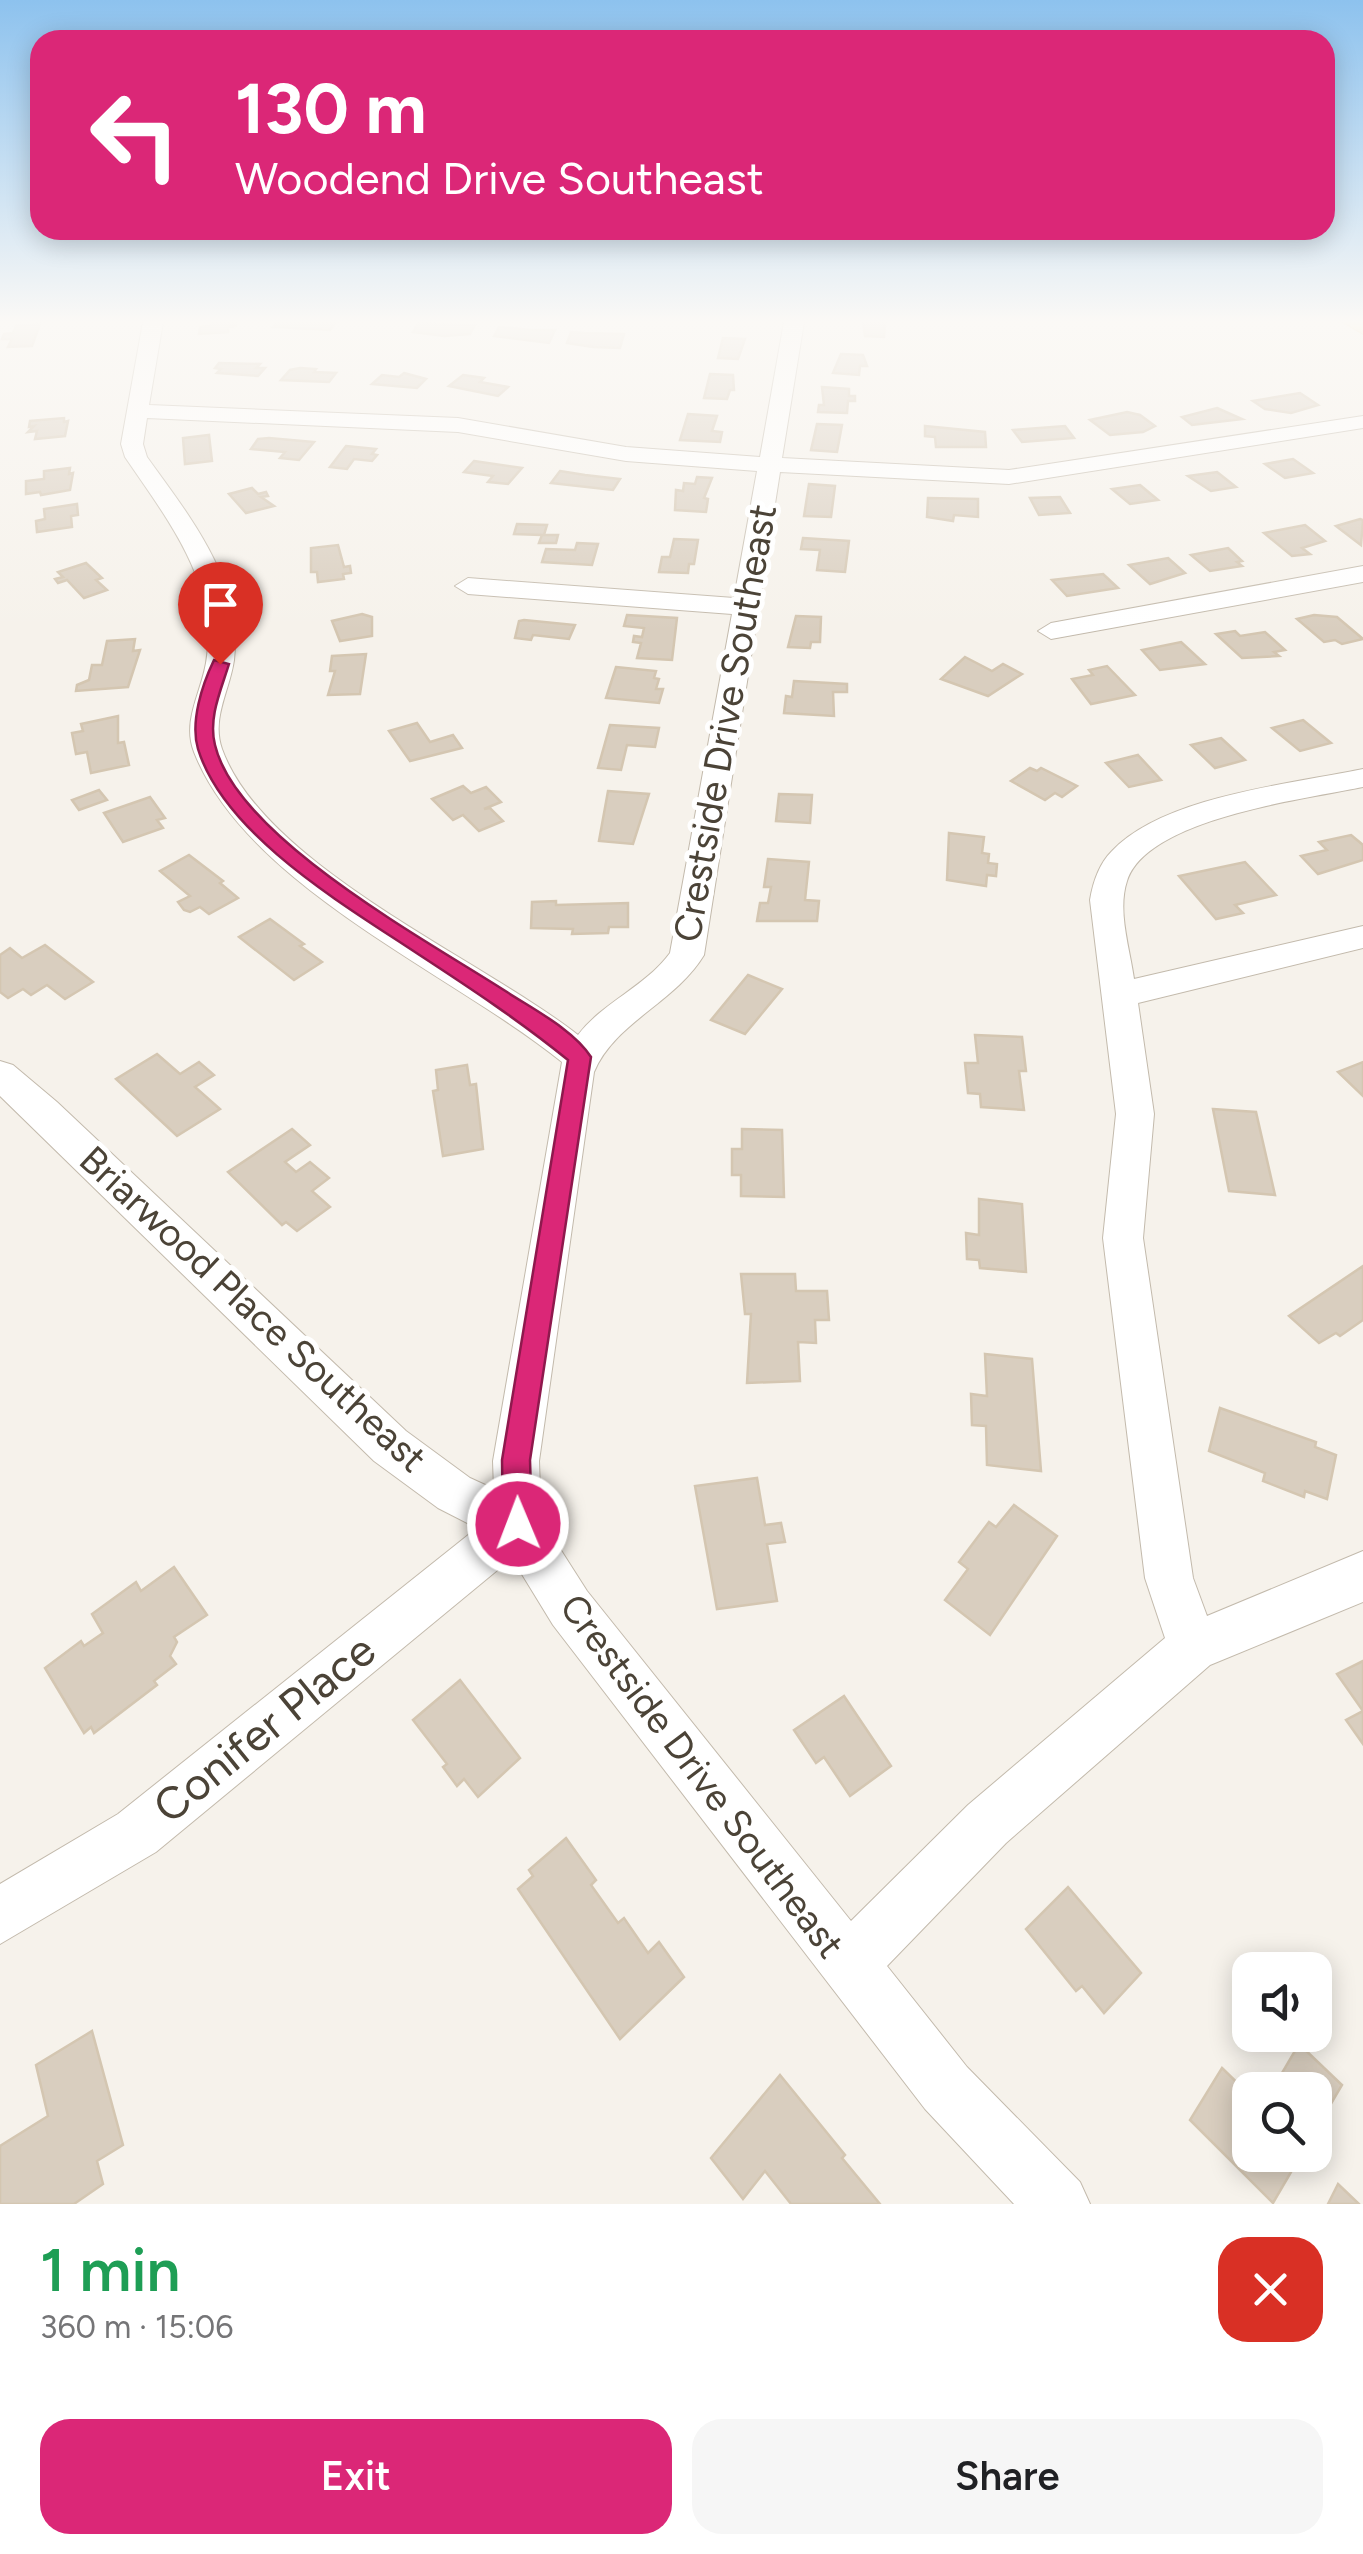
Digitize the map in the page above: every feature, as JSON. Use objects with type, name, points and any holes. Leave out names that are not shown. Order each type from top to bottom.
[{"type":"street","points":[[135,425],[132,444],[136,456],[210,574],[221,608],[220,664],[203,722],[206,747],[224,787],[310,873],[530,1018],[580,1057],[516,1460],[518,1524]]},
{"type":"street","points":[[455,425],[626,454],[958,476],[1035,476],[1346,425]]},
{"type":"street","name":"Crestside Drive Southeast","points":[[580,1057],[587,1043],[668,981],[687,955],[776,425]]},
{"type":"street","points":[[1051,631],[1363,574]]},
{"type":"street","points":[[468,586],[746,607]]},
{"type":"street","points":[[1194,1647],[1169,1578],[1123,1238],[1135,1114],[1106,900],[1110,880],[1121,860],[1137,844],[1219,810],[1363,778]]},
{"type":"street","points":[[1120,995],[1362,939]]},
{"type":"street","name":"Briarwood Place Southeast","points":[[0,1075],[58,1126],[390,1446],[454,1493],[518,1524]]},
{"type":"street","name":"Crestside Drive Southeast","points":[[518,1524],[580,1622],[847,1966],[946,2088],[1058,2204]]},
{"type":"street","name":"Conifer Place","points":[[0,1916],[137,1833],[518,1524]]},
{"type":"street","points":[[847,1966],[987,1824],[1194,1647],[1339,1590],[1363,1575]]},
{"type":"building","points":[[29,425],[67,425],[65,436],[35,439],[37,431],[28,432],[34,426]]},
{"type":"building","points":[[685,425],[714,425],[712,431],[722,432],[720,442],[680,440]]},
{"type":"building","points":[[817,425],[842,425],[837,452],[811,450]]},
{"type":"building","points":[[1096,425],[1155,426],[1143,432],[1110,435]]},
{"type":"building","points":[[925,426],[985,432],[986,447],[936,447],[935,437],[925,436]]},
{"type":"building","points":[[1065,426],[1074,438],[1022,442],[1013,430]]},
{"type":"building","points":[[209,435],[212,461],[185,464],[183,438]]},
{"type":"building","points":[[258,439],[314,442],[299,460],[280,458],[285,452],[251,449]]},
{"type":"building","points":[[346,446],[376,449],[372,454],[377,455],[372,461],[354,459],[347,469],[330,467]]},
{"type":"building","points":[[1293,459],[1313,473],[1285,478],[1265,464]]},
{"type":"building","points":[[474,461],[522,468],[508,484],[488,482],[493,476],[464,472]]},
{"type":"building","points":[[70,468],[70,490],[26,494],[26,481],[44,479],[44,471]]},
{"type":"building","points":[[560,471],[620,479],[613,490],[551,483]]},
{"type":"building","points":[[1217,472],[1236,487],[1211,491],[1188,476]]},
{"type":"building","points":[[697,477],[712,478],[704,498],[708,499],[706,512],[675,510],[676,490],[683,491],[684,483],[695,484]]},
{"type":"building","points":[[809,484],[835,486],[831,517],[804,516]]},
{"type":"building","points":[[1140,485],[1158,500],[1130,504],[1112,489]]},
{"type":"building","points":[[252,488],[258,494],[266,492],[268,496],[261,497],[274,506],[246,513],[229,494]]},
{"type":"building","points":[[1060,497],[1070,513],[1039,515],[1030,498]]},
{"type":"building","points":[[928,498],[978,499],[978,517],[954,515],[953,521],[927,517]]},
{"type":"building","points":[[77,504],[78,515],[71,516],[72,527],[37,532],[36,521],[45,519],[44,509]]},
{"type":"building","points":[[1363,520],[1361,545],[1336,526]]},
{"type":"building","points":[[517,524],[547,525],[544,535],[558,535],[556,543],[539,543],[542,535],[514,534]]},
{"type":"building","points":[[1305,525],[1325,541],[1302,548],[1310,554],[1292,556],[1264,533]]},
{"type":"building","points":[[803,538],[849,541],[845,572],[817,570],[820,550],[801,549]]},
{"type":"building","points":[[674,539],[698,540],[694,564],[689,564],[688,573],[659,572],[662,557],[670,557]]},
{"type":"building","points":[[577,543],[598,544],[592,565],[542,562],[546,549],[575,550]]},
{"type":"building","points":[[338,545],[344,567],[350,566],[351,573],[343,574],[344,579],[318,582],[317,572],[311,572],[311,548]]},
{"type":"building","points":[[1228,548],[1242,561],[1237,562],[1242,566],[1210,571],[1191,555]]},
{"type":"building","points":[[1168,558],[1185,573],[1150,584],[1129,565]]},
{"type":"building","points":[[86,563],[102,578],[96,580],[107,590],[84,598],[67,580],[58,583],[55,579],[63,577],[58,572]]},
{"type":"building","points":[[1103,574],[1118,588],[1067,596],[1052,580]]},
{"type":"building","points":[[362,614],[372,617],[372,636],[340,641],[332,621]]},
{"type":"building","points":[[627,615],[677,618],[672,660],[637,658],[641,643],[633,642],[634,636],[642,637],[644,628],[624,626]]},
{"type":"building","points":[[1314,615],[1337,617],[1363,639],[1342,644],[1335,640],[1324,642],[1297,619]]},
{"type":"building","points":[[796,616],[821,617],[820,642],[811,642],[810,648],[788,647]]},
{"type":"building","points":[[519,621],[575,625],[569,639],[533,635],[531,640],[515,638]]},
{"type":"building","points":[[1235,631],[1240,636],[1265,632],[1285,650],[1274,652],[1279,656],[1242,658],[1216,634]]},
{"type":"building","points":[[135,639],[133,651],[140,650],[128,687],[76,691],[77,685],[89,680],[92,665],[102,665],[107,641]]},
{"type":"building","points":[[1181,642],[1205,664],[1160,670],[1142,650]]},
{"type":"building","points":[[366,654],[360,694],[328,695],[335,671],[330,671],[332,656]]},
{"type":"building","points":[[965,657],[992,671],[1003,664],[1022,674],[988,696],[941,679]]},
{"type":"building","points":[[1107,666],[1135,695],[1091,704],[1072,679],[1093,675],[1089,670]]},
{"type":"building","points":[[616,667],[656,671],[656,689],[663,689],[659,703],[606,698]]},
{"type":"building","points":[[794,681],[847,684],[847,692],[833,692],[834,716],[784,713],[786,696],[792,697]]},
{"type":"building","points":[[118,716],[118,743],[124,742],[129,765],[91,773],[87,752],[76,754],[72,733],[83,731],[81,724]]},
{"type":"building","points":[[1303,720],[1331,743],[1300,751],[1272,728]]},
{"type":"building","points":[[417,723],[430,742],[453,735],[462,748],[410,761],[389,731]]},
{"type":"building","points":[[610,725],[659,728],[655,747],[627,745],[621,770],[598,768]]},
{"type":"building","points":[[1221,738],[1245,760],[1215,768],[1191,745]]},
{"type":"building","points":[[1138,755],[1161,780],[1129,787],[1106,763]]},
{"type":"building","points":[[1030,768],[1041,768],[1077,786],[1062,797],[1055,793],[1045,800],[1011,781]]},
{"type":"building","points":[[463,786],[471,793],[486,787],[501,802],[484,809],[490,808],[503,821],[479,831],[463,815],[453,820],[432,799]]},
{"type":"building","points":[[99,790],[107,800],[79,810],[72,800]]},
{"type":"building","points":[[608,791],[649,794],[633,844],[599,841]]},
{"type":"building","points":[[779,794],[812,795],[810,823],[776,821]]},
{"type":"building","points":[[150,797],[165,818],[157,820],[163,828],[123,842],[104,813]]},
{"type":"building","points":[[949,833],[984,837],[982,853],[989,854],[988,863],[997,864],[996,876],[987,875],[986,886],[947,880]]},
{"type":"building","points":[[1351,835],[1363,845],[1363,860],[1318,874],[1301,856],[1327,850],[1319,842]]},
{"type":"building","points":[[189,855],[238,898],[209,914],[200,907],[190,912],[184,910],[178,902],[190,896],[160,871]]},
{"type":"building","points":[[768,859],[809,862],[805,900],[819,901],[817,921],[757,921],[760,903],[768,903],[771,887],[764,887]]},
{"type":"building","points":[[1245,862],[1276,895],[1235,905],[1243,913],[1216,919],[1179,876]]},
{"type":"building","points":[[556,901],[556,905],[628,903],[628,927],[609,927],[608,933],[572,934],[573,929],[531,928],[532,902]]},
{"type":"building","points":[[270,919],[322,962],[294,980],[239,937]]},
{"type":"building","points":[[45,945],[93,982],[65,999],[47,985],[31,995],[23,989],[8,998],[0,992],[0,955],[10,948],[22,958]]},
{"type":"building","points":[[748,975],[782,989],[745,1034],[711,1020]]},
{"type":"building","points":[[975,1035],[1022,1037],[1026,1071],[1019,1071],[1024,1110],[981,1107],[980,1094],[968,1093],[965,1063],[978,1063]]},
{"type":"building","points":[[157,1054],[180,1074],[199,1062],[214,1075],[195,1087],[220,1109],[177,1136],[116,1079]]},
{"type":"building","points":[[1363,1062],[1363,1096],[1338,1072]]},
{"type":"building","points":[[467,1065],[470,1085],[476,1084],[483,1149],[443,1156],[433,1091],[438,1090],[436,1070]]},
{"type":"building","points":[[1213,1109],[1256,1112],[1275,1195],[1229,1191]]},
{"type":"building","points":[[292,1129],[310,1145],[285,1162],[296,1172],[310,1162],[329,1178],[312,1191],[330,1207],[297,1231],[286,1222],[282,1225],[228,1172]]},
{"type":"building","points":[[742,1129],[782,1130],[784,1197],[741,1196],[741,1175],[732,1175],[732,1149],[742,1149]]},
{"type":"building","points":[[979,1199],[1022,1204],[1026,1272],[980,1268],[979,1260],[967,1259],[966,1233],[979,1235]]},
{"type":"building","points":[[1363,1266],[1363,1320],[1340,1336],[1336,1333],[1319,1343],[1289,1316]]},
{"type":"building","points":[[741,1274],[795,1274],[796,1291],[827,1291],[829,1320],[815,1320],[816,1343],[798,1342],[800,1381],[747,1383],[751,1314],[745,1314]]},
{"type":"building","points":[[985,1354],[1032,1359],[1041,1471],[987,1465],[986,1426],[972,1425],[971,1394],[987,1396]]},
{"type":"building","points":[[1220,1408],[1316,1442],[1315,1447],[1336,1455],[1327,1499],[1305,1491],[1304,1497],[1263,1481],[1265,1473],[1209,1451]]},
{"type":"building","points":[[757,1478],[765,1525],[781,1523],[785,1542],[767,1544],[777,1601],[717,1609],[695,1486]]},
{"type":"building","points":[[1014,1505],[1057,1536],[990,1635],[945,1600],[968,1569],[959,1562],[989,1522],[996,1527]]},
{"type":"building","points":[[174,1567],[207,1615],[174,1637],[177,1642],[170,1656],[176,1664],[154,1681],[157,1685],[94,1733],[91,1727],[84,1733],[45,1668],[81,1641],[84,1646],[103,1633],[92,1614],[136,1582],[141,1591]]},
{"type":"building","points":[[1363,1661],[1363,1711],[1337,1674]]},
{"type":"building","points":[[460,1680],[520,1758],[478,1797],[464,1779],[457,1786],[443,1767],[447,1764],[413,1720]]},
{"type":"building","points":[[844,1696],[891,1766],[850,1796],[824,1757],[816,1763],[794,1730]]},
{"type":"building","points":[[1363,1711],[1363,1744],[1346,1720]]},
{"type":"building","points":[[566,1838],[596,1880],[591,1885],[618,1923],[624,1918],[648,1953],[659,1942],[684,1977],[620,2039],[518,1889],[533,1876],[529,1870]]},
{"type":"building","points":[[1068,1887],[1141,1973],[1104,2013],[1082,1986],[1076,1991],[1026,1929]]},
{"type":"building","points":[[92,2031],[123,2145],[97,2161],[103,2184],[74,2204],[0,2204],[0,2146],[48,2116],[36,2065]]},
{"type":"building","points":[[1294,2052],[1307,2052],[1328,2072],[1283,2072]]},
{"type":"building","points":[[1222,2068],[1232,2078],[1232,2162],[1190,2120]]},
{"type":"building","points":[[780,2075],[880,2204],[791,2204],[765,2171],[743,2199],[711,2158]]},
{"type":"building","points":[[1332,2075],[1342,2085],[1332,2102]]},
{"type":"building","points":[[1242,2172],[1291,2172],[1273,2203]]},
{"type":"building","points":[[1338,2184],[1359,2204],[1328,2204]]},
{"type":"route","points":[[220,664],[203,722],[206,747],[224,787],[240,807],[310,873],[530,1018],[580,1057],[516,1460],[518,1524]]}]
